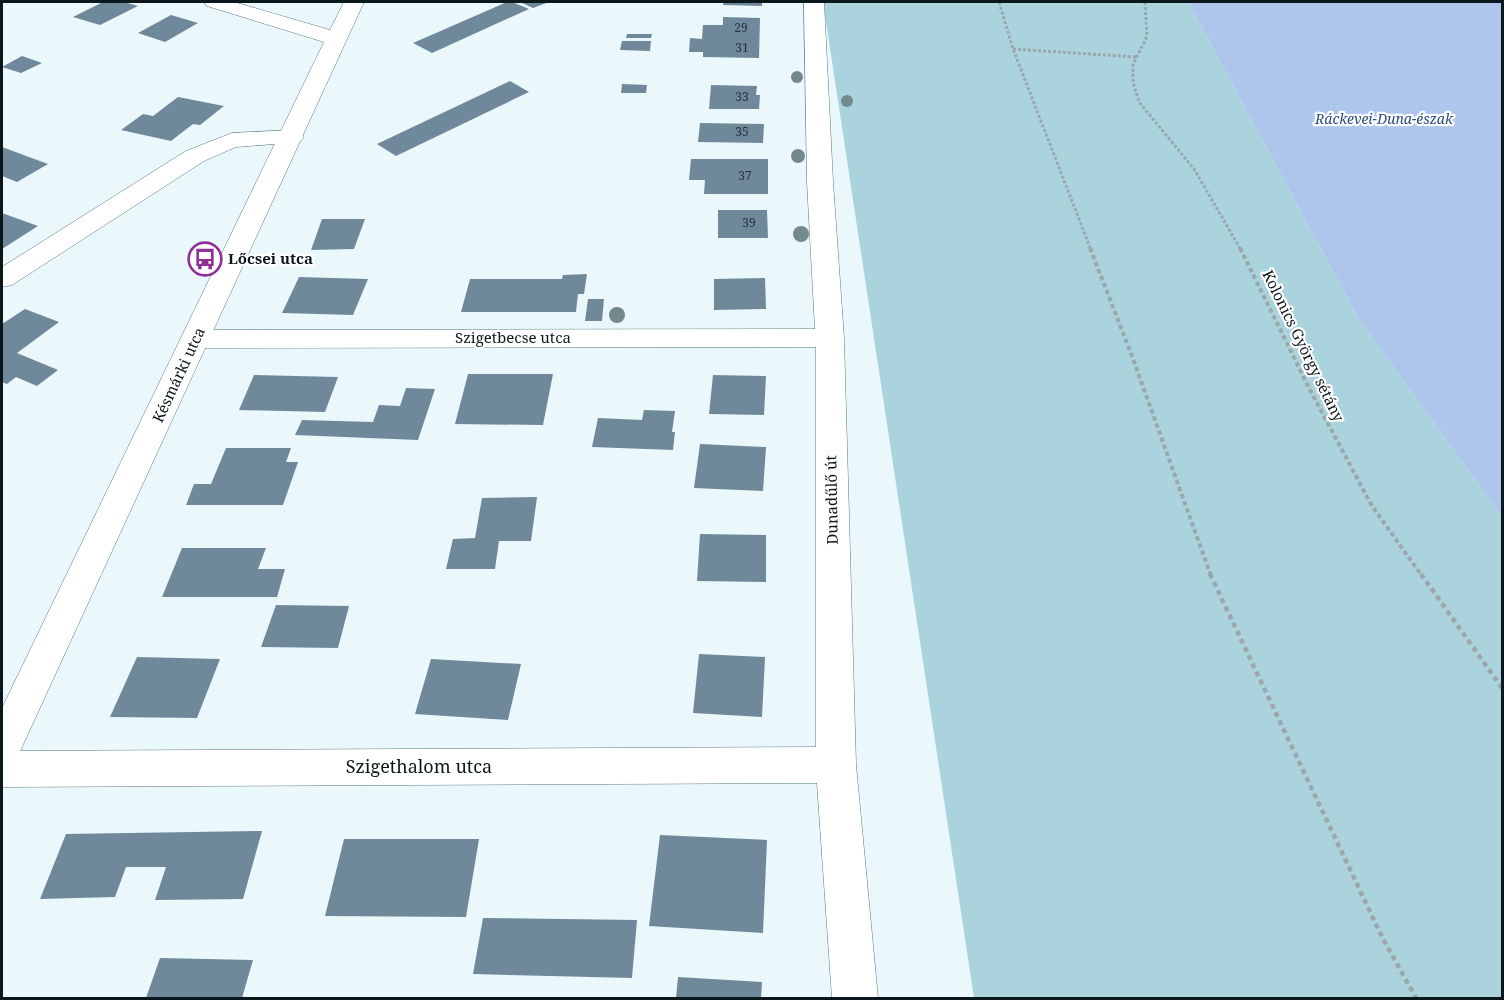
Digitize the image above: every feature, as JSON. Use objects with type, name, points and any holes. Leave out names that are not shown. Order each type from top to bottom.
[{"type":"street","points":[[214,2],[336,39]]},
{"type":"street","name":"Késmárki utca","points":[[2,748],[197,339],[354,2]]},
{"type":"street","name":"Dunadűlő út","points":[[814,2],[820,182],[830,338],[836,765],[855,999]]},
{"type":"street","points":[[2,279],[195,156],[232,140],[292,137]]},
{"type":"street","name":"Szigetbecse utca","points":[[197,339],[830,338]]},
{"type":"street","name":"Szigethalom utca","points":[[2,769],[836,765]]},
{"type":"path","points":[[999,2],[1013,49],[1132,357],[1209,571],[1382,937],[1416,999]]},
{"type":"path","name":"Kolonics György sétány","points":[[1145,2],[1147,36],[1133,65],[1133,82],[1139,102],[1194,169],[1245,257],[1310,390],[1372,506],[1503,688]]},
{"type":"path","points":[[1013,49],[1136,57]]},
{"type":"shaded area","points":[[823,2],[1188,2],[1358,318],[1502,517],[1502,998],[974,998]]},
{"type":"water","name":"Ráckevei-Duna-észak","points":[[1188,2],[1502,2],[1502,517],[1358,318]]},
{"type":"building","points":[[103,2],[124,2],[138,6],[100,25],[73,17]]},
{"type":"building","points":[[507,2],[529,9],[432,53],[413,43]]},
{"type":"building","points":[[520,2],[549,2],[533,8]]},
{"type":"building","points":[[724,2],[762,2],[762,6],[723,5]]},
{"type":"building","points":[[171,15],[198,23],[165,42],[138,33]]},
{"type":"building","points":[[723,17],[760,18],[759,58],[703,57],[703,52],[689,52],[690,38],[702,39],[703,25],[723,25]]},
{"type":"building","points":[[627,34],[652,34],[651,38],[626,38]]},
{"type":"building","points":[[622,41],[651,41],[650,51],[620,50]]},
{"type":"building","points":[[22,56],[42,63],[21,73],[2,67]]},
{"type":"building","points":[[510,81],[529,92],[396,156],[377,144]]},
{"type":"building","points":[[622,84],[647,85],[646,93],[621,93]]},
{"type":"building","points":[[711,85],[757,86],[756,95],[760,95],[759,109],[709,109]]},
{"type":"building","points":[[178,97],[224,106],[200,125],[193,124],[171,141],[121,130],[143,114],[153,116]]},
{"type":"building","points":[[700,123],[764,124],[763,143],[698,142]]},
{"type":"building","points":[[2,147],[48,164],[17,182],[2,176]]},
{"type":"building","points":[[691,159],[768,159],[768,194],[704,194],[705,180],[689,180]]},
{"type":"building","points":[[718,210],[767,210],[768,238],[718,238]]},
{"type":"building","points":[[2,213],[38,226],[2,249]]},
{"type":"building","points":[[322,219],[365,219],[354,249],[311,250]]},
{"type":"building","points":[[587,274],[584,294],[578,294],[576,312],[461,312],[470,279],[562,279],[563,275]]},
{"type":"building","points":[[299,277],[368,279],[353,315],[282,313]]},
{"type":"building","points":[[765,278],[766,309],[714,310],[714,279]]},
{"type":"building","points":[[588,299],[604,299],[602,321],[585,321]]},
{"type":"building","points":[[25,309],[59,322],[17,353],[58,370],[37,386],[16,377],[7,384],[2,382],[2,324]]},
{"type":"building","points":[[468,374],[553,374],[543,425],[455,424]]},
{"type":"building","points":[[254,375],[338,377],[325,412],[239,410]]},
{"type":"building","points":[[713,375],[766,376],[764,415],[709,414]]},
{"type":"building","points":[[406,388],[435,389],[418,440],[295,435],[302,420],[373,422],[379,405],[400,406]]},
{"type":"building","points":[[644,410],[675,411],[672,432],[675,432],[673,450],[592,447],[598,418],[642,420]]},
{"type":"building","points":[[700,444],[766,447],[763,491],[694,488]]},
{"type":"building","points":[[226,448],[291,448],[286,462],[298,462],[283,505],[186,505],[194,484],[211,484]]},
{"type":"building","points":[[537,497],[531,541],[499,541],[495,569],[446,569],[453,539],[475,538],[482,498]]},
{"type":"building","points":[[700,534],[766,535],[766,582],[697,581]]},
{"type":"building","points":[[182,548],[266,548],[258,569],[285,569],[277,597],[162,597]]},
{"type":"building","points":[[276,605],[349,606],[338,648],[261,647]]},
{"type":"building","points":[[699,654],[765,657],[762,717],[693,713]]},
{"type":"building","points":[[137,657],[220,659],[197,718],[110,717]]},
{"type":"building","points":[[431,659],[521,664],[508,720],[415,714]]},
{"type":"building","points":[[262,831],[243,899],[155,900],[166,867],[126,867],[115,897],[40,899],[66,834]]},
{"type":"building","points":[[660,835],[767,840],[763,933],[649,926]]},
{"type":"building","points":[[344,839],[479,839],[466,917],[325,916]]},
{"type":"building","points":[[483,918],[637,920],[632,978],[473,974]]},
{"type":"building","points":[[160,958],[253,960],[242,998],[146,998]]},
{"type":"building","points":[[678,977],[762,982],[761,998],[676,998]]},
{"type":"place","name":"Lőcsei utca","points":[[205,259]]}]
